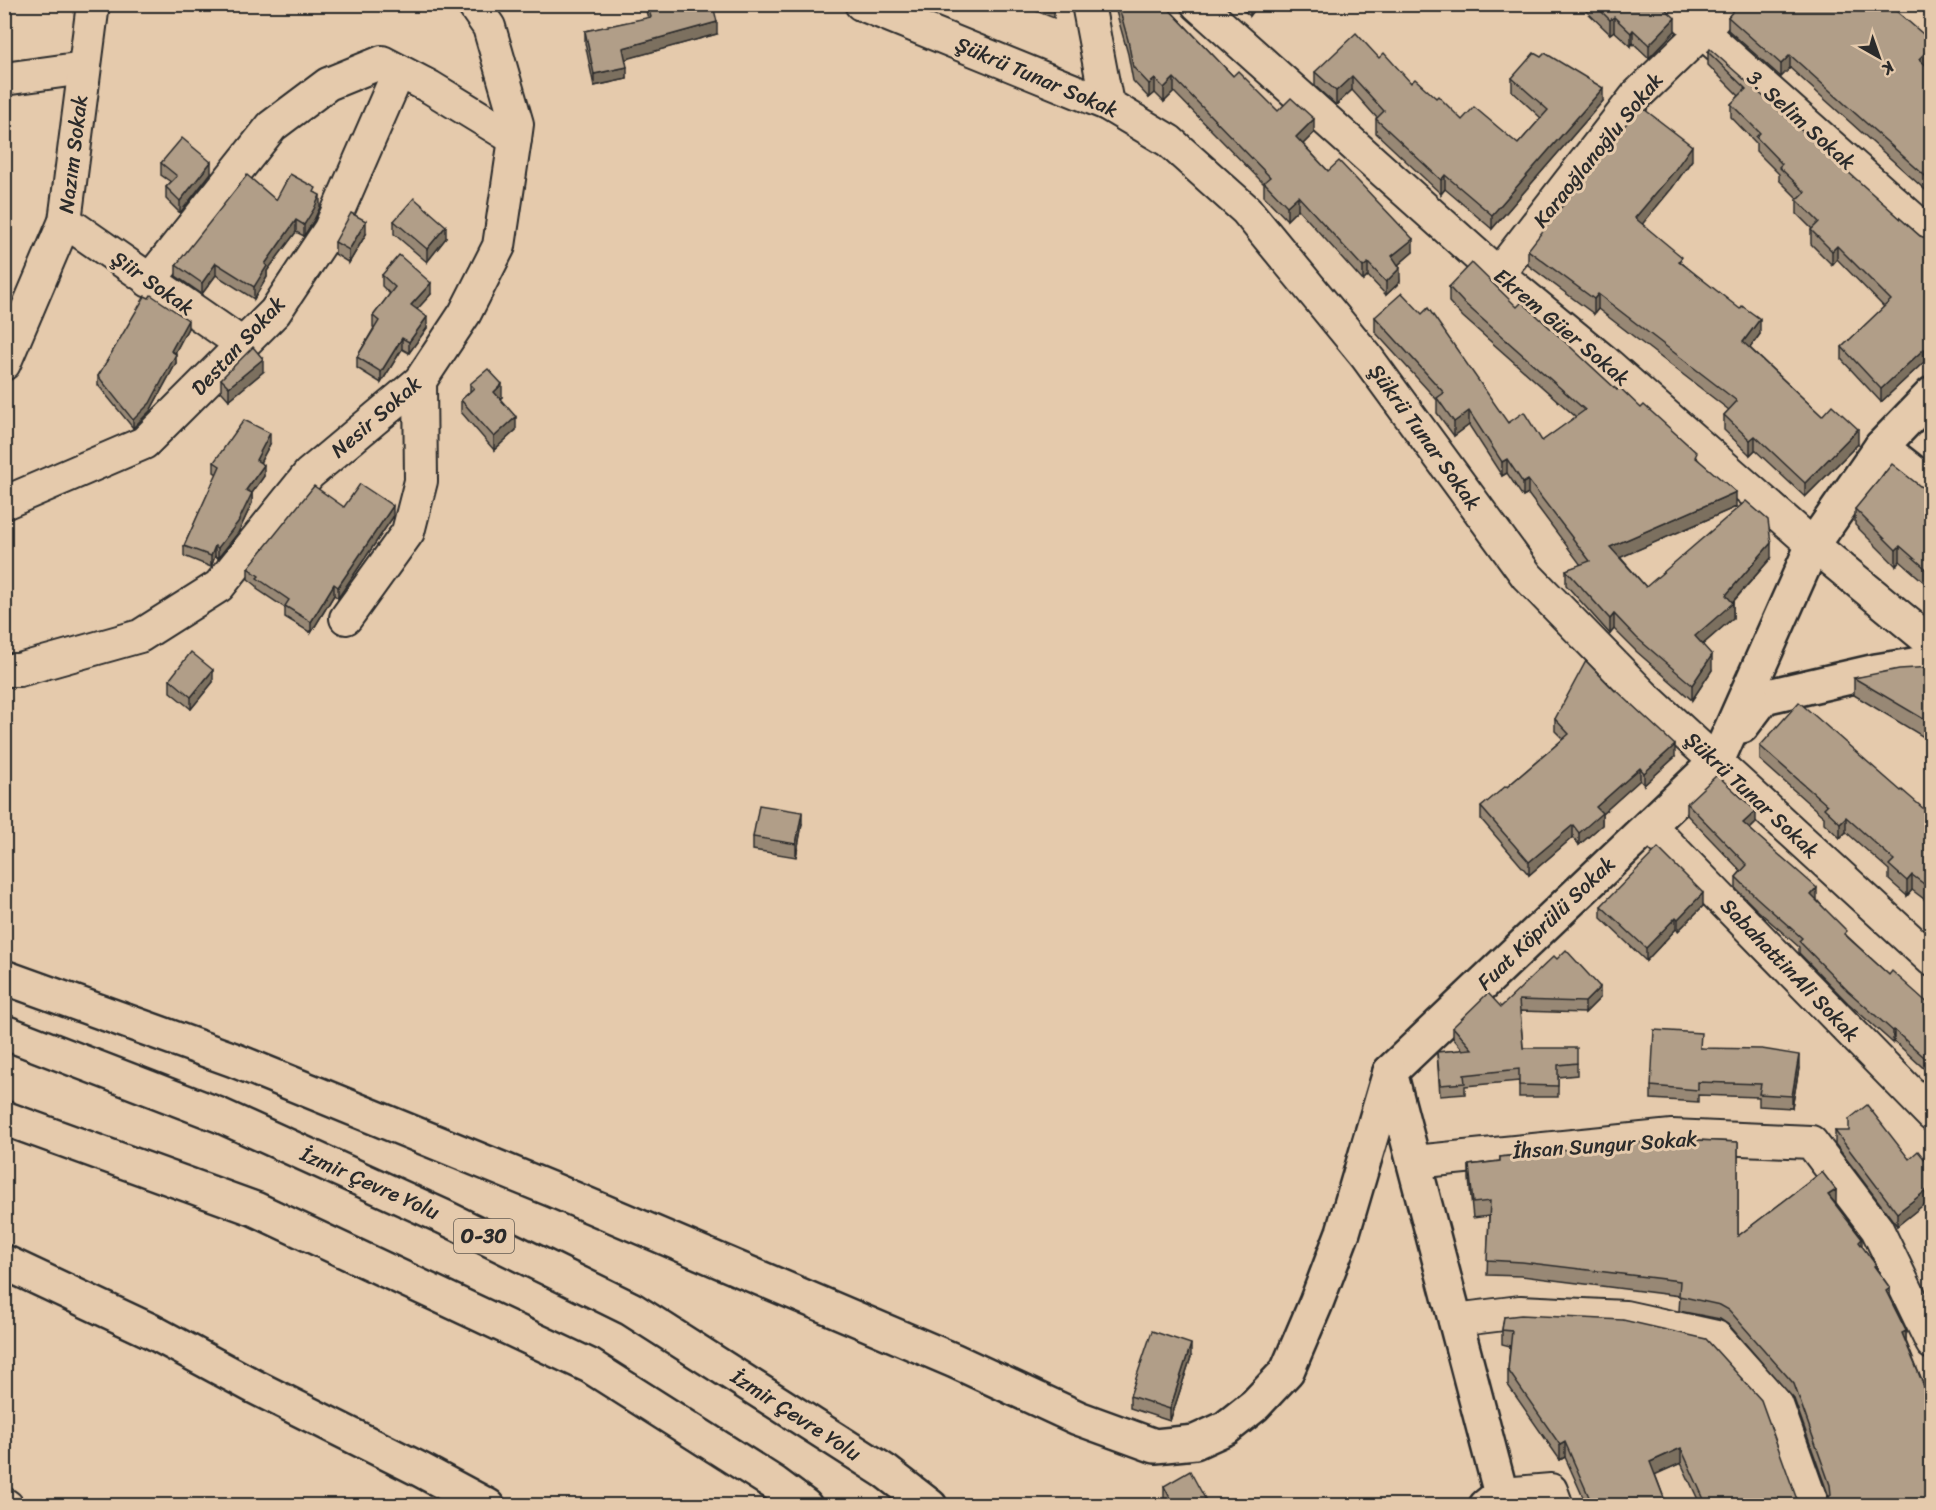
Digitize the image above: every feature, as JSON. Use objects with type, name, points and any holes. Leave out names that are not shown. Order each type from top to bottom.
[{"type":"main road","name":"Fuat Köprülü Sokak","points":[[1390,1072],[1717,761],[1813,545],[1881,447],[1932,394]]},
{"type":"main road","points":[[1881,447],[1932,487]]},
{"type":"main road","points":[[1717,761],[1764,697],[1876,671],[1932,662]]},
{"type":"main road","points":[[4,977],[234,1060],[531,1181],[955,1361],[1078,1418],[1155,1446],[1195,1442],[1226,1428],[1255,1405],[1287,1371],[1343,1232],[1390,1072]]},
{"type":"main road","name":"İzmir Çevre Yolu","points":[[4,1032],[219,1115],[444,1216],[631,1309],[886,1472],[930,1506]]},
{"type":"main road","points":[[1390,1072],[1455,1320],[1496,1502]]},
{"type":"main road","points":[[4,1118],[255,1209],[590,1366],[774,1483],[805,1506]]},
{"type":"main road","points":[[4,1262],[151,1331],[255,1388],[421,1470],[488,1506]]},
{"type":"street","name":"Nazım Sokak","points":[[4,364],[65,221],[93,4]]},
{"type":"street","name":"Nesir Sokak","points":[[4,669],[19,670],[140,636],[219,586],[309,474],[420,381],[465,313],[499,246],[515,139],[517,123],[489,27],[473,4]]},
{"type":"street","name":"Şükrü Tunar Sokak","points":[[861,4],[1107,104],[1169,141],[1246,210],[1366,356],[1527,576],[1643,695],[1932,960]]},
{"type":"street","points":[[1088,4],[1107,104]]},
{"type":"street","name":"Ekrem Güer Sokak","points":[[1197,4],[1498,274],[1604,361],[1813,545],[1932,643]]},
{"type":"street","name":"3. Selim Sokak","points":[[1671,4],[1932,236]]},
{"type":"street","name":"Karaoğlanoğlu Sokak","points":[[1498,274],[1637,95],[1702,32],[1727,4]]},
{"type":"street","points":[[1900,4],[1932,32]]},
{"type":"street","points":[[150,281],[272,126],[328,84],[382,62],[430,87],[515,139]]},
{"type":"street","points":[[4,79],[84,68]]},
{"type":"street","name":"Destan Sokak","points":[[4,503],[144,443],[275,312],[330,229],[399,71]]},
{"type":"street","name":"Şiir Sokak","points":[[65,221],[242,344]]},
{"type":"street","points":[[346,618],[408,532],[421,481],[420,381]]},
{"type":"street","name":"SabahattinAli Sokak","points":[[1649,825],[1932,1115]]},
{"type":"street","name":"İhsan Sungur Sokak","points":[[1415,1162],[1672,1136],[1811,1142],[1877,1229],[1932,1343]]},
{"type":"street","points":[[1455,1320],[1520,1312],[1624,1317],[1716,1337],[1777,1405],[1813,1506]]},
{"type":"street","points":[[1496,1502],[1551,1490],[1557,1506]]},
{"type":"building","points":[[647,4],[679,4],[681,11],[713,5],[717,22],[623,48],[627,67],[594,74],[585,31],[651,17]]},
{"type":"building","points":[[1118,4],[1164,4],[1233,76],[1238,71],[1278,111],[1291,98],[1314,119],[1296,137],[1328,171],[1339,161],[1413,239],[1392,256],[1400,268],[1386,282],[1368,263],[1363,267],[1298,196],[1287,206],[1264,182],[1270,177],[1174,78],[1164,88],[1155,79],[1149,84],[1133,67]]},
{"type":"building","points":[[1594,4],[1660,4],[1675,18],[1649,45],[1633,30],[1631,33],[1614,17],[1610,20]]},
{"type":"building","points":[[1739,4],[1888,4],[1932,42],[1932,46],[1919,59],[1932,71],[1932,182],[1790,55],[1781,64],[1728,17]]},
{"type":"building","points":[[1356,33],[1379,58],[1384,53],[1411,83],[1415,79],[1436,98],[1438,96],[1462,120],[1474,107],[1518,144],[1548,110],[1512,78],[1534,53],[1541,57],[1545,53],[1603,88],[1492,215],[1445,175],[1441,180],[1376,119],[1384,111],[1352,76],[1336,91],[1315,72]]},
{"type":"building","points":[[1710,49],[1920,236],[1932,240],[1932,345],[1926,351],[1924,349],[1881,389],[1842,347],[1891,300],[1837,246],[1832,251],[1811,230],[1819,222],[1797,200],[1805,192],[1779,167],[1782,164],[1756,137],[1760,133],[1731,104],[1746,89],[1708,52]]},
{"type":"building","points":[[1640,106],[1692,146],[1635,218],[1682,257],[1679,261],[1740,309],[1742,306],[1760,319],[1743,342],[1822,416],[1832,405],[1858,429],[1805,483],[1755,436],[1750,440],[1724,415],[1737,401],[1598,294],[1594,299],[1528,250]]},
{"type":"building","points":[[182,138],[211,162],[180,201],[166,187],[177,176],[161,163]]},
{"type":"building","points":[[290,174],[316,188],[314,192],[320,195],[304,225],[296,220],[265,264],[267,266],[254,287],[216,263],[202,283],[176,265],[247,175],[276,200]]},
{"type":"building","points":[[414,198],[446,226],[427,249],[394,221]]},
{"type":"building","points":[[351,213],[366,221],[349,250],[335,242]]},
{"type":"building","points":[[399,255],[431,283],[411,305],[427,317],[409,342],[402,338],[381,372],[357,357],[379,321],[373,316],[395,287],[382,275]]},
{"type":"building","points":[[1472,263],[1517,307],[1522,302],[1617,390],[1619,387],[1641,408],[1644,405],[1697,453],[1695,457],[1736,492],[1610,547],[1646,587],[1746,501],[1768,520],[1771,543],[1726,595],[1733,603],[1695,636],[1712,655],[1692,685],[1637,638],[1614,614],[1610,619],[1566,570],[1590,561],[1528,480],[1523,483],[1507,459],[1502,462],[1469,411],[1454,422],[1437,398],[1444,393],[1375,317],[1402,293],[1422,314],[1428,308],[1508,423],[1524,412],[1542,441],[1585,410],[1449,287]]},
{"type":"building","points":[[151,295],[188,320],[171,351],[176,354],[150,403],[133,420],[98,376],[145,296],[149,298]]},
{"type":"building","points":[[253,347],[263,359],[229,387],[221,379]]},
{"type":"building","points":[[488,369],[502,384],[494,392],[516,417],[494,437],[461,400],[474,388],[470,384]]},
{"type":"building","points":[[244,420],[270,433],[256,460],[264,465],[246,490],[252,493],[238,522],[218,548],[215,546],[211,556],[184,546],[220,466],[214,462]]},
{"type":"building","points":[[1892,464],[1920,486],[1932,492],[1932,574],[1900,546],[1896,550],[1855,509]]},
{"type":"building","points":[[360,484],[393,506],[338,587],[334,584],[311,622],[285,606],[289,600],[257,578],[259,576],[248,568],[314,486],[344,507]]},
{"type":"building","points":[[191,652],[213,670],[191,697],[170,679]]},
{"type":"building","points":[[1586,661],[1615,691],[1675,745],[1644,773],[1640,768],[1596,807],[1602,813],[1579,833],[1573,825],[1529,862],[1481,807],[1569,734],[1555,719]]},
{"type":"building","points":[[1932,667],[1932,724],[1854,678],[1899,669]]},
{"type":"building","points":[[1799,702],[1932,816],[1932,890],[1912,875],[1907,881],[1889,865],[1894,860],[1846,817],[1840,823],[1824,808],[1827,805],[1760,746]]},
{"type":"building","points":[[1717,775],[1756,811],[1743,823],[1817,888],[1811,895],[1847,931],[1844,934],[1889,975],[1892,971],[1932,1007],[1932,1064],[1848,991],[1799,941],[1802,938],[1736,877],[1747,865],[1687,803]]},
{"type":"building","points":[[759,805],[802,812],[796,844],[753,837]]},
{"type":"building","points":[[1658,848],[1703,893],[1646,948],[1601,906]]},
{"type":"building","points":[[1566,950],[1600,987],[1585,1002],[1519,1000],[1523,1048],[1577,1048],[1577,1063],[1558,1065],[1558,1086],[1519,1085],[1519,1069],[1464,1075],[1465,1083],[1440,1085],[1437,1052],[1472,1049],[1453,1027],[1488,993],[1501,1007],[1554,956],[1557,959]]},
{"type":"building","points":[[1654,1030],[1701,1033],[1700,1048],[1762,1049],[1799,1055],[1792,1096],[1759,1094],[1761,1084],[1698,1082],[1698,1090],[1651,1086]]},
{"type":"building","points":[[1867,1105],[1909,1159],[1918,1151],[1932,1166],[1932,1186],[1897,1213],[1835,1131],[1849,1131],[1849,1119]]},
{"type":"building","points":[[1673,1139],[1738,1142],[1738,1236],[1822,1172],[1836,1190],[1828,1195],[1862,1239],[1859,1242],[1890,1288],[1886,1291],[1906,1331],[1902,1333],[1930,1401],[1932,1400],[1932,1506],[1823,1506],[1831,1494],[1830,1485],[1794,1384],[1729,1310],[1720,1305],[1679,1296],[1680,1281],[1487,1260],[1490,1201],[1473,1203],[1469,1165],[1500,1161],[1500,1157]]},
{"type":"building","points":[[1521,1315],[1623,1320],[1706,1339],[1761,1400],[1796,1497],[1803,1506],[1707,1506],[1681,1448],[1650,1462],[1667,1506],[1593,1506],[1565,1442],[1560,1445],[1508,1370],[1512,1331],[1502,1330],[1504,1317]]},
{"type":"building","points":[[1152,1331],[1191,1344],[1170,1409],[1130,1396]]},
{"type":"building","points":[[1190,1471],[1209,1506],[1174,1506],[1164,1486]]}]
